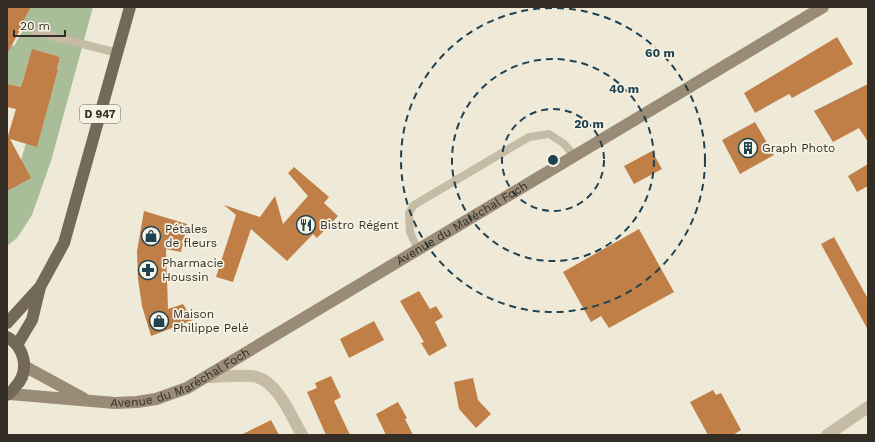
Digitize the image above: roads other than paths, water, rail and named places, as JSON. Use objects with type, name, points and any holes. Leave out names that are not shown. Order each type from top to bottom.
[{"type":"main road","name":"D 947","points":[[7,323],[40,287],[64,243],[130,7]]},
{"type":"main road","name":"Avenue du Maréchal Foch","points":[[8,395],[115,403],[156,399],[187,388],[823,7]]},
{"type":"main road","name":"D 947","points":[[17,345],[32,320],[40,287]]},
{"type":"main road","points":[[7,337],[17,345],[22,354],[24,366],[23,377],[8,395]]},
{"type":"main road","name":"Avenue du Maréchal Foch","points":[[24,366],[89,401]]},
{"type":"street","points":[[207,377],[256,376],[268,382],[277,391],[302,435]]},
{"type":"street","points":[[827,435],[868,407]]},
{"type":"lane","points":[[35,32],[118,53]]},
{"type":"lane","points":[[418,250],[410,232],[409,213],[414,205],[529,137],[549,134],[564,143],[575,156]]},
{"type":"place","name":"Graph Photo","points":[[748,148]]},
{"type":"place","name":"Bistro Régent","points":[[306,225]]},
{"type":"place","name":"Pétales de fleurs","points":[[151,236]]},
{"type":"place","name":"Pharmacie Houssin","points":[[148,270]]},
{"type":"place","name":"Maison Philippe Pelé","points":[[159,321]]}]
